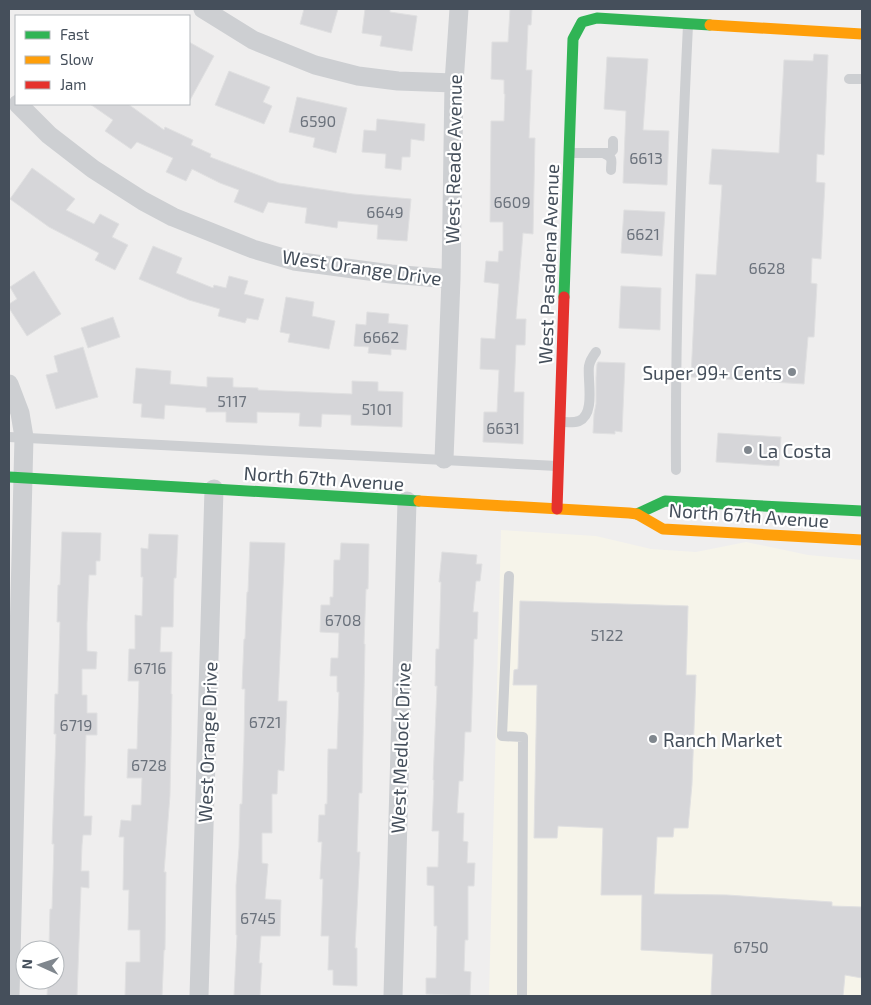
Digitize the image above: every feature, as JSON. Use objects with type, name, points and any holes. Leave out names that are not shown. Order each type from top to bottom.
[{"type":"main road","name":"West Pasadena Avenue","points":[[557,509],[573,39],[579,19],[597,18],[688,24]]},
{"type":"main road","points":[[688,24],[862,34]]},
{"type":"main road","name":"North 67th Avenue","points":[[16,477],[637,514],[663,529],[862,540]]},
{"type":"main road","name":"North 67th Avenue","points":[[637,514],[665,501],[862,511]]},
{"type":"street","points":[[202,9],[253,40],[315,65],[358,76],[390,80],[454,83]]},
{"type":"street","name":"West Reade Avenue","points":[[444,460],[451,280],[454,83],[459,9]]},
{"type":"street","name":"West Orange Drive","points":[[19,105],[49,135],[93,169],[143,201],[173,217],[229,240],[294,261],[451,280]]},
{"type":"street","points":[[9,384],[20,413],[16,477],[10,996]]},
{"type":"street","name":"West Orange Drive","points":[[199,996],[214,489]]},
{"type":"street","name":"West Medlock Drive","points":[[393,996],[407,501]]},
{"type":"lane","points":[[676,470],[682,165],[688,24]]},
{"type":"lane","points":[[850,79],[862,79]]},
{"type":"lane","points":[[569,153],[610,153],[613,141]]},
{"type":"lane","points":[[605,154],[612,159],[611,170]]},
{"type":"lane","points":[[560,422],[578,421],[584,418],[588,412],[589,366],[591,358],[596,352]]},
{"type":"lane","points":[[17,437],[558,466]]},
{"type":"lane","points":[[509,576],[502,736],[523,737],[522,996]]},
{"type":"shaded area","points":[[501,530],[596,536],[651,549],[696,552],[746,542],[808,555],[862,560],[862,996],[489,996]]},
{"type":"building","points":[[304,9],[338,9],[331,33],[300,24]]},
{"type":"building","points":[[365,9],[390,9],[390,12],[417,16],[412,51],[380,46],[382,36],[362,33]]},
{"type":"building","points":[[510,9],[532,9],[531,25],[528,25],[526,70],[532,70],[529,138],[535,138],[533,234],[523,233],[516,319],[526,319],[525,345],[516,345],[514,392],[524,392],[523,444],[483,442],[484,412],[497,412],[499,370],[480,369],[481,338],[495,339],[499,284],[484,282],[486,261],[498,262],[499,251],[503,251],[503,222],[490,222],[491,121],[504,121],[505,94],[504,80],[491,79],[492,42],[508,42]]},
{"type":"building","points":[[190,43],[214,56],[190,100]]},
{"type":"building","points":[[814,54],[828,55],[824,155],[817,154],[816,182],[825,183],[821,259],[812,258],[811,283],[817,284],[814,337],[808,337],[804,384],[691,377],[696,274],[716,275],[722,185],[709,184],[712,149],[779,153],[784,60],[813,61]]},
{"type":"building","points":[[607,57],[648,59],[643,130],[669,131],[667,185],[623,183],[626,111],[604,109]]},
{"type":"building","points":[[229,71],[270,87],[263,102],[272,106],[264,124],[215,105]]},
{"type":"building","points":[[297,97],[347,108],[336,153],[313,147],[315,138],[289,132]]},
{"type":"building","points":[[91,105],[129,105],[164,130],[165,127],[193,140],[191,145],[211,154],[210,157],[279,183],[353,194],[411,199],[407,241],[377,239],[378,225],[338,221],[337,228],[305,223],[307,208],[268,202],[263,213],[234,202],[239,190],[192,169],[186,181],[166,172],[173,158],[137,142],[131,149],[105,131],[113,120]]},
{"type":"building","points":[[377,119],[425,124],[424,141],[411,139],[410,157],[402,157],[401,170],[385,168],[386,154],[362,152],[364,130],[376,131]]},
{"type":"building","points":[[32,168],[75,199],[66,210],[94,224],[100,214],[119,224],[112,237],[128,245],[115,270],[95,260],[99,253],[49,227],[10,199]]},
{"type":"building","points":[[624,210],[665,212],[662,256],[621,253]]},
{"type":"building","points":[[153,246],[182,258],[176,273],[213,288],[214,285],[226,288],[229,276],[248,281],[244,294],[264,299],[258,320],[247,318],[245,323],[218,316],[220,309],[189,300],[139,279]]},
{"type":"building","points":[[34,271],[61,314],[27,336],[9,308],[9,304],[17,299],[10,287]]},
{"type":"building","points":[[621,286],[661,288],[660,330],[619,328]]},
{"type":"building","points":[[286,297],[314,302],[312,316],[335,321],[329,349],[288,342],[290,334],[280,332]]},
{"type":"building","points":[[367,312],[389,314],[388,323],[408,325],[406,350],[391,349],[391,355],[368,353],[369,347],[354,346],[356,324],[366,325]]},
{"type":"building","points":[[113,317],[120,337],[88,348],[81,328]]},
{"type":"building","points":[[83,347],[98,397],[56,409],[46,375],[58,372],[54,356]]},
{"type":"building","points":[[598,362],[625,363],[622,432],[615,431],[615,434],[593,433]]},
{"type":"building","points":[[136,368],[171,371],[170,384],[207,387],[207,377],[233,378],[233,387],[258,388],[258,390],[352,394],[352,381],[378,382],[378,391],[403,392],[402,427],[351,425],[351,415],[322,414],[321,427],[299,426],[300,413],[257,412],[257,423],[226,422],[226,412],[206,412],[206,408],[165,405],[164,419],[141,417],[142,404],[133,403]]},
{"type":"building","name":"La Costa","points":[[718,433],[781,437],[779,466],[716,462]]},
{"type":"building","points":[[62,532],[101,533],[100,561],[96,561],[96,575],[89,575],[87,623],[87,651],[97,652],[96,669],[82,669],[82,695],[87,695],[87,713],[97,713],[97,735],[86,735],[84,816],[92,816],[91,835],[83,835],[82,845],[81,871],[89,871],[89,888],[81,887],[77,996],[47,996],[47,990],[65,990],[65,940],[49,940],[54,844],[52,844],[56,734],[54,734],[55,694],[58,694],[60,622],[57,622],[58,585],[60,585]]},
{"type":"building","points":[[149,534],[178,535],[176,578],[174,578],[173,627],[161,627],[160,652],[172,652],[170,795],[164,872],[166,872],[165,950],[162,996],[125,996],[126,962],[140,962],[140,930],[128,930],[129,890],[123,890],[124,837],[119,837],[121,820],[131,821],[132,805],[141,805],[142,778],[127,778],[128,749],[137,749],[139,681],[128,681],[129,649],[135,649],[135,615],[142,616],[143,577],[141,577],[141,548],[148,549]]},
{"type":"building","points":[[250,542],[285,543],[278,701],[287,701],[284,771],[278,770],[277,794],[272,794],[272,833],[262,833],[262,863],[268,864],[265,899],[281,900],[280,936],[261,936],[259,963],[262,963],[260,996],[234,996],[237,935],[236,886],[244,741],[245,689],[242,689]]},
{"type":"building","points":[[341,543],[369,544],[364,644],[362,793],[359,793],[357,852],[360,852],[355,948],[357,948],[357,986],[333,985],[333,970],[328,970],[329,936],[321,936],[323,879],[320,879],[322,842],[318,842],[319,815],[325,815],[325,804],[327,804],[328,749],[337,749],[339,692],[337,692],[337,676],[330,676],[331,658],[338,658],[339,633],[320,632],[321,605],[330,605],[330,597],[333,597],[334,560],[340,560]]},
{"type":"building","points":[[442,552],[477,555],[476,564],[482,564],[480,581],[476,581],[473,612],[478,612],[477,639],[474,639],[471,732],[465,732],[463,781],[459,781],[457,813],[464,813],[463,841],[468,842],[467,863],[475,863],[474,886],[468,886],[468,940],[465,940],[464,971],[471,972],[470,996],[426,994],[426,978],[436,978],[437,926],[434,926],[434,886],[427,885],[427,867],[438,867],[439,831],[432,831],[437,686],[435,686],[436,649],[439,649],[441,582],[439,582]]},
{"type":"building","points":[[520,601],[688,606],[686,675],[696,675],[692,784],[688,828],[674,828],[673,837],[657,837],[654,894],[727,895],[832,902],[832,906],[862,907],[862,978],[845,975],[843,996],[711,996],[713,954],[641,950],[642,895],[601,895],[603,828],[558,826],[557,838],[534,838],[537,685],[513,685],[514,670],[518,669]]},
{"type":"traffic: fast","points":[[564,297],[573,39],[582,22],[597,18],[710,25]]},
{"type":"traffic: fast","points":[[9,477],[419,501]]},
{"type":"traffic: fast","points":[[637,514],[665,501],[862,511]]},
{"type":"traffic: slow","points":[[710,25],[862,34]]},
{"type":"traffic: slow","points":[[419,501],[629,513],[637,514],[663,529],[862,540]]},
{"type":"traffic: jam","points":[[557,509],[564,297]]},
{"type":"place","name":"Super 99+ Cents","points":[[792,372]]},
{"type":"place","name":"La Costa","points":[[748,450]]},
{"type":"place","name":"Ranch Market","points":[[653,739]]}]
